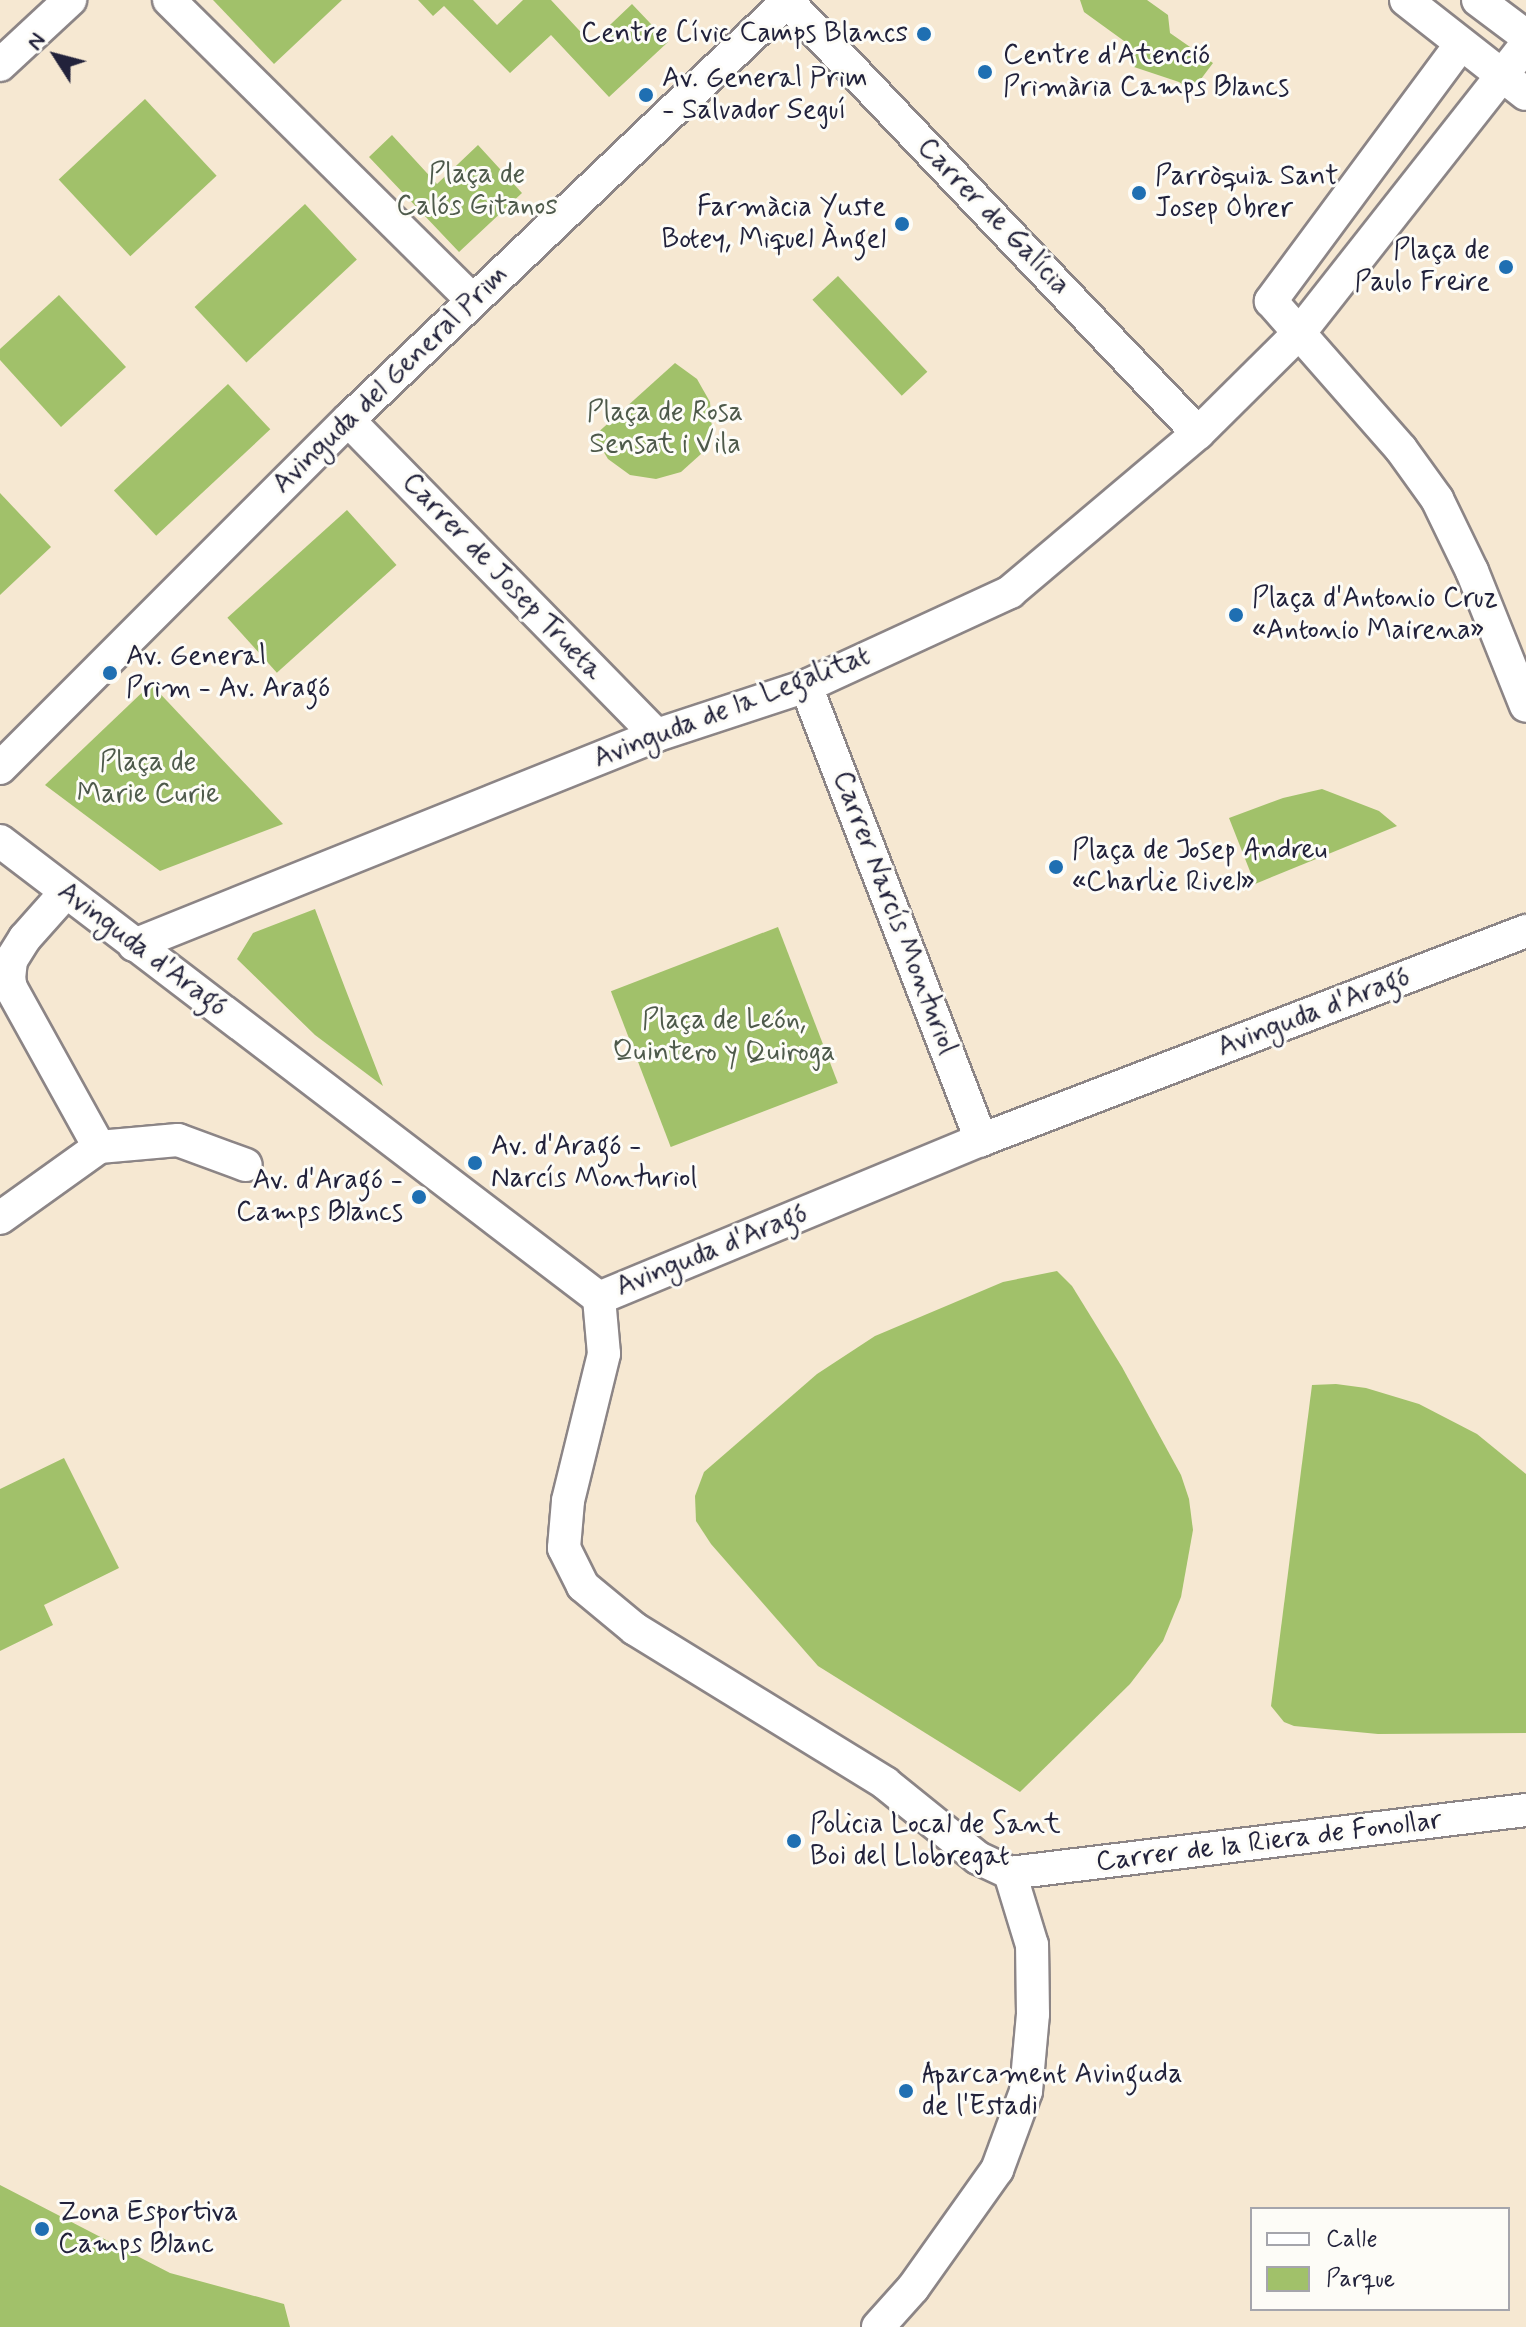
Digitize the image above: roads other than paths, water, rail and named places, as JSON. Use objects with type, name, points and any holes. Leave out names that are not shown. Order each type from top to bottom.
[{"type":"street","points":[[0,65],[70,0]]},
{"type":"street","points":[[169,0],[472,300]]},
{"type":"street","points":[[1406,0],[1514,84]]},
{"type":"street","points":[[1478,0],[1526,36]]},
{"type":"street","name":"Avinguda del General Prim","points":[[0,768],[348,420],[788,1]]},
{"type":"street","name":"Carrer de Galícia","points":[[788,1],[1198,433]]},
{"type":"street","points":[[1461,44],[1271,301],[1401,449],[1437,499],[1472,571],[1526,706]]},
{"type":"street","name":"Avinguda de la Legalitat","points":[[134,945],[657,735],[806,686],[1010,592],[1198,433],[1300,332],[1514,84],[1526,45]]},
{"type":"street","name":"Carrer de Josep Trueta","points":[[348,420],[657,735]]},
{"type":"street","name":"Carrer Narcís Monturiol","points":[[806,686],[981,1140]]},
{"type":"street","name":"Avinguda d'Aragó","points":[[0,841],[599,1298],[981,1140],[1526,931]]},
{"type":"street","points":[[66,892],[25,938],[11,960],[9,978],[11,988],[99,1147]]},
{"type":"street","points":[[0,1218],[99,1147],[178,1140],[246,1165]]},
{"type":"street","points":[[599,1298],[604,1354],[568,1501],[564,1548],[583,1586],[635,1629],[885,1783],[978,1858],[1010,1873],[1032,1945],[1033,2014],[1026,2091],[997,2170],[913,2288],[878,2327]]},
{"type":"street","name":"Carrer de la Riera de Fonollar","points":[[1010,1873],[1526,1810]]},
{"type":"place","name":"Centre Cívic Camps Blancs","points":[[924,34]]},
{"type":"place","name":"Centre d'Atenció Primària Camps Blancs","points":[[985,72]]},
{"type":"place","name":"Av. General Prim - Salvador Seguí","points":[[646,95]]},
{"type":"place","name":"Parròquia Sant Josep Obrer","points":[[1139,193]]},
{"type":"place","name":"Farmàcia Yuste Botey, Miquel Àngel","points":[[902,224]]},
{"type":"place","name":"Plaça de Paulo Freire","points":[[1506,267]]},
{"type":"place","name":"Plaça d'Antonio Cruz «Antonio Mairena»","points":[[1236,615]]},
{"type":"place","name":"Av. General Prim - Av. Aragó","points":[[110,673]]},
{"type":"place","name":"Plaça de Josep Andreu «Charlie Rivel»","points":[[1056,867]]},
{"type":"place","name":"Av. d'Aragó - Narcís Monturiol","points":[[475,1163]]},
{"type":"place","name":"Av. d'Aragó - Camps Blancs","points":[[419,1197]]},
{"type":"place","name":"Policia Local de Sant Boi del Llobregat","points":[[794,1841]]},
{"type":"place","name":"Aparcament Avinguda de l'Estadi","points":[[906,2091]]},
{"type":"place","name":"Zona Esportiva Camps Blanc","points":[[42,2229]]},
{"type":"park label","name":"Plaça de Calós Gitanos","points":[[477,191]]},
{"type":"park label","name":"Plaça de Rosa Sensat i Vila","points":[[665,429]]},
{"type":"park label","name":"Plaça de Marie Curie","points":[[148,779]]},
{"type":"park label","name":"Plaça de León, Quintero y Quiroga","points":[[724,1037]]}]
